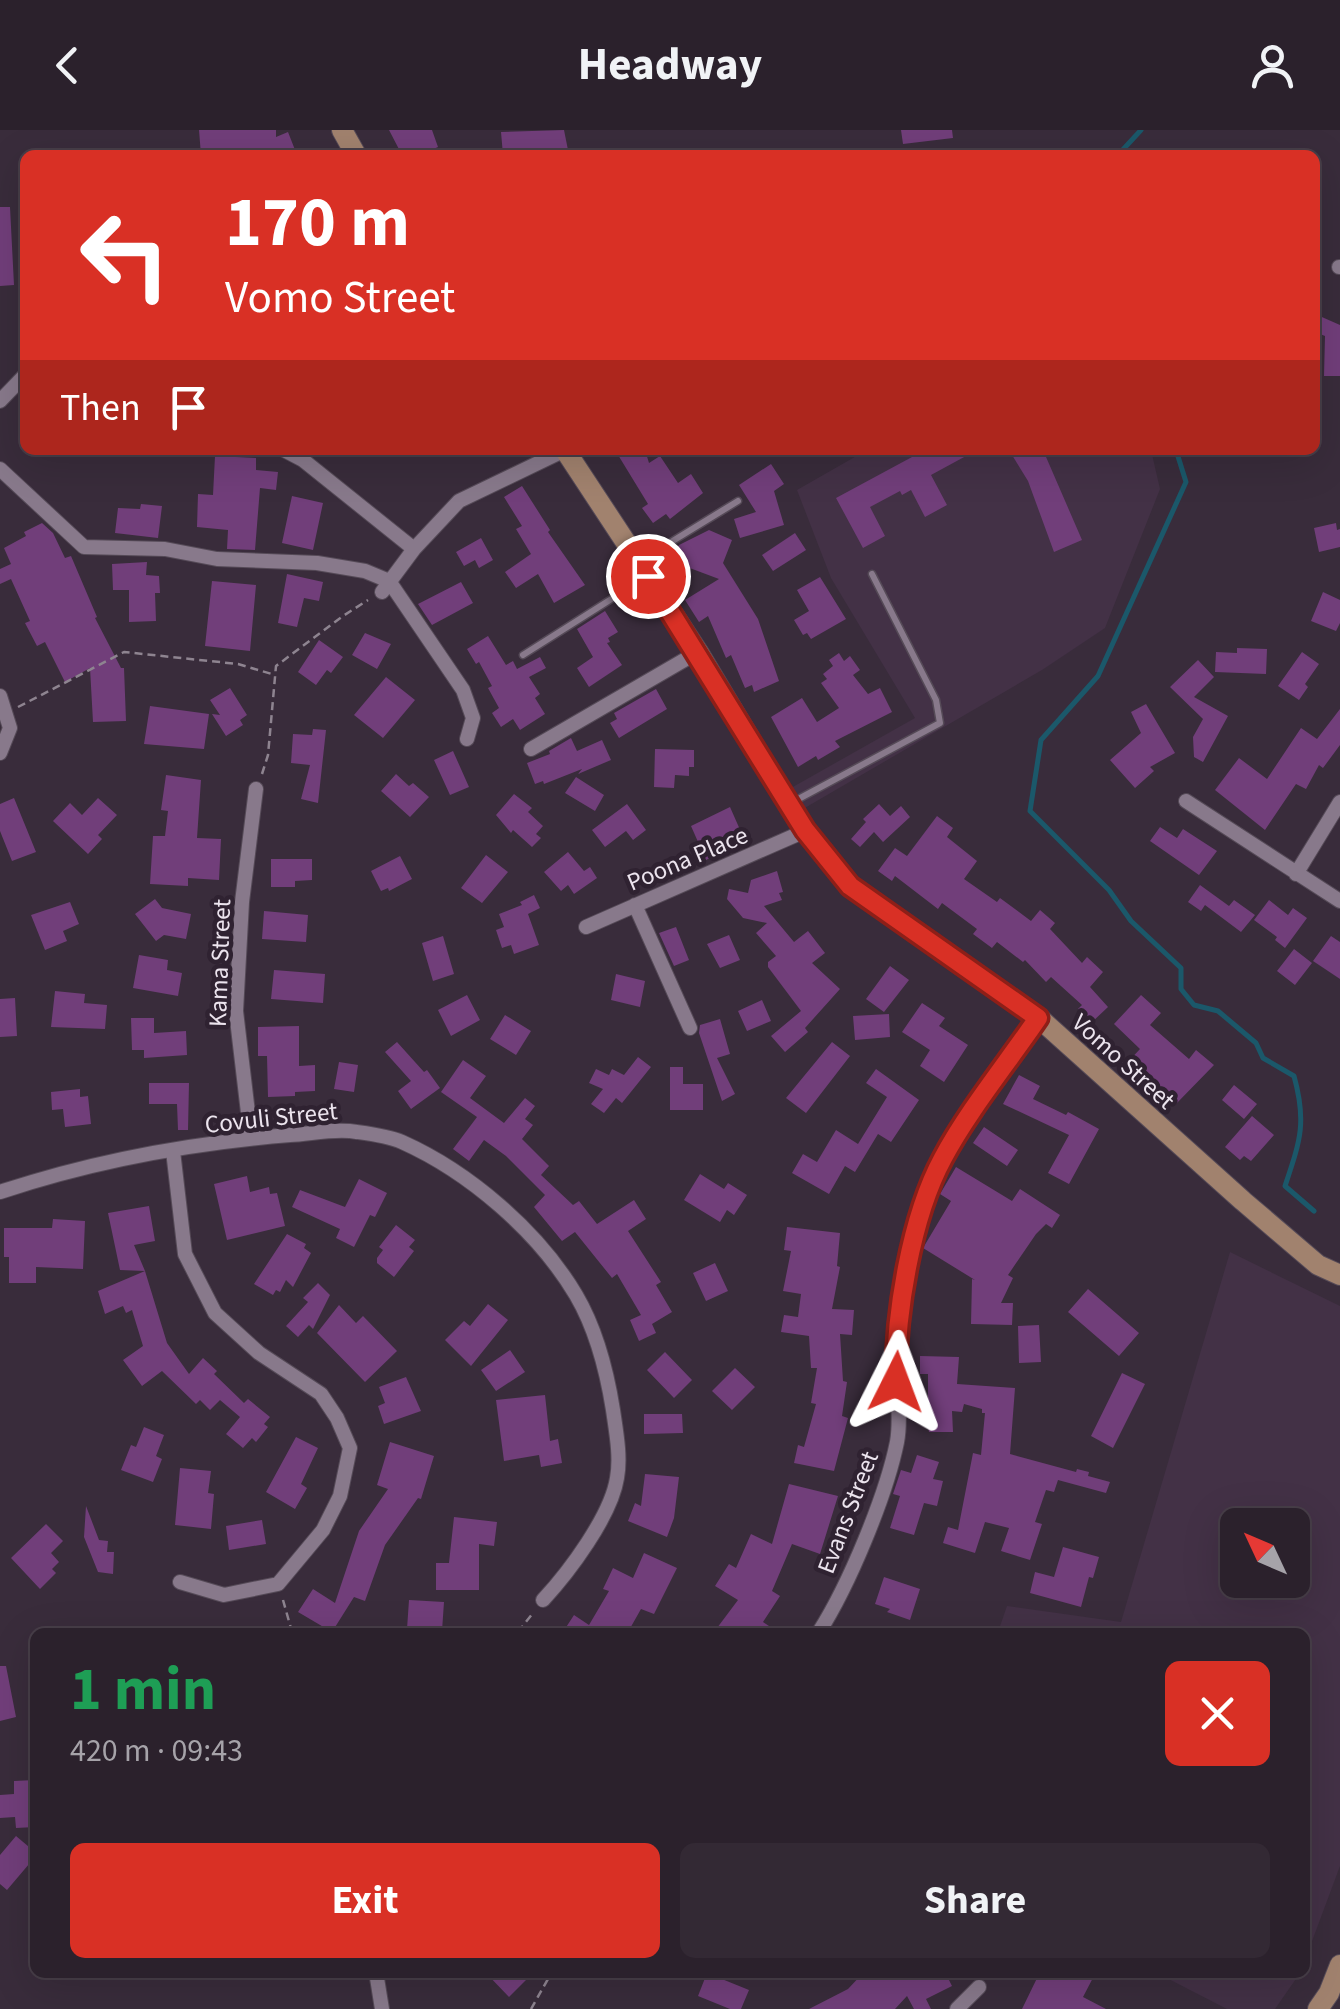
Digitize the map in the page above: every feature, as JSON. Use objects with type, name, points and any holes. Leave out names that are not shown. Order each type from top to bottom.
[{"type":"main road","name":"Vomo Street","points":[[568,455],[698,652],[805,830],[850,886],[1038,1018],[1318,1265],[1340,1275]]},
{"type":"main road","points":[[1318,2009],[1340,1965]]},
{"type":"street","points":[[0,401],[20,380]]},
{"type":"street","points":[[293,455],[414,548]]},
{"type":"street","points":[[385,587],[414,548],[459,500],[554,455]]},
{"type":"street","points":[[0,470],[84,547],[166,549],[218,559],[317,563],[365,570],[385,587],[464,690],[473,718],[467,739]]},
{"type":"street","points":[[531,749],[698,652]]},
{"type":"street","points":[[0,696],[8,720],[0,753]]},
{"type":"street","name":"Kama Street","points":[[251,1138],[236,1011],[242,902],[256,789]]},
{"type":"street","points":[[1186,800],[1340,901]]},
{"type":"street","points":[[1296,874],[1340,802]]},
{"type":"street","name":"Poona Place","points":[[586,927],[805,830]]},
{"type":"street","points":[[635,906],[690,1028]]},
{"type":"street","name":"Evans Street","points":[[822,1628],[872,1522],[898,1440],[896,1354],[909,1270],[928,1192],[943,1157],[1038,1018]]},
{"type":"street","name":"Covuli Street","points":[[0,1192],[87,1166],[251,1138],[351,1130],[398,1140],[470,1181],[538,1246],[577,1296],[608,1382],[617,1434],[617,1479],[569,1572],[543,1600]]},
{"type":"street","points":[[173,1151],[186,1254],[214,1313],[260,1353],[321,1394],[350,1448],[340,1496],[323,1530],[278,1584],[224,1594],[180,1582]]},
{"type":"street","points":[[377,1978],[382,2009]]},
{"type":"street","points":[[957,2009],[979,1987]]},
{"type":"lane","points":[[523,655],[738,501]]},
{"type":"lane","points":[[790,804],[940,723],[936,700],[872,574]]},
{"type":"path","points":[[256,789],[268,755],[276,666],[385,587]]},
{"type":"path","points":[[8,720],[124,652],[238,664],[276,675]]},
{"type":"path","points":[[278,1584],[291,1628]]},
{"type":"path","points":[[521,1628],[543,1600]]},
{"type":"path","points":[[531,2009],[549,1978]]},
{"type":"shaded area","points":[[858,455],[1152,455],[1160,489],[1105,628],[1042,670],[803,809],[791,788],[915,718],[831,578],[797,490]]},
{"type":"shaded area","points":[[1230,1252],[1340,1306],[1340,1866],[1310,1947],[1310,1628],[999,1628],[1007,1606],[1121,1622]]},
{"type":"shaded area","points":[[1167,1978],[1296,1978],[1275,2009],[1227,2009]]},
{"type":"building","points":[[199,130],[276,130],[276,137],[288,132],[295,150],[201,150]]},
{"type":"building","points":[[389,130],[432,130],[438,147],[431,150],[399,150]]},
{"type":"building","points":[[564,130],[568,150],[503,150],[501,132]]},
{"type":"building","points":[[901,130],[952,130],[953,138],[903,144]]},
{"type":"building","points":[[0,207],[10,207],[14,285],[0,286]]},
{"type":"building","points":[[1320,316],[1340,325],[1340,376],[1324,376],[1325,336],[1320,334]]},
{"type":"building","points":[[618,455],[647,455],[649,463],[660,456],[678,483],[691,474],[703,493],[670,519],[666,514],[653,523],[642,508],[648,504]]},
{"type":"building","points":[[916,455],[968,455],[931,475],[947,505],[925,517],[911,490],[902,495],[900,491],[870,507],[885,536],[863,548],[836,498]]},
{"type":"building","points":[[1012,455],[1045,455],[1082,540],[1054,552],[1028,481]]},
{"type":"building","points":[[215,456],[256,458],[256,470],[278,472],[276,490],[260,488],[255,550],[227,549],[228,530],[197,527],[198,494],[213,495]]},
{"type":"building","points":[[771,464],[784,484],[774,491],[784,525],[740,538],[734,519],[756,512],[739,485]]},
{"type":"building","points":[[522,486],[585,585],[554,603],[538,574],[516,588],[505,572],[531,554],[516,529],[522,526],[504,497]]},
{"type":"building","points":[[292,496],[323,503],[313,550],[282,543]]},
{"type":"building","points":[[141,504],[162,506],[158,538],[115,533],[118,508],[140,509]]},
{"type":"building","points":[[42,523],[53,533],[65,558],[71,556],[95,618],[124,668],[126,721],[93,722],[90,668],[65,682],[45,642],[37,646],[11,579],[0,584],[0,569],[11,564],[4,548]]},
{"type":"building","points":[[1336,523],[1340,547],[1319,552],[1314,528]]},
{"type":"building","points":[[709,530],[732,540],[723,563],[758,619],[779,681],[754,692],[752,685],[745,688],[731,655],[726,658],[708,616],[699,622],[685,600],[719,579],[671,561],[679,545]]},
{"type":"building","points":[[795,533],[806,550],[773,571],[762,555]]},
{"type":"building","points":[[481,538],[493,560],[479,568],[475,560],[464,566],[456,552]]},
{"type":"building","points":[[147,562],[146,575],[159,576],[156,621],[129,622],[129,590],[113,590],[112,564]]},
{"type":"building","points":[[287,574],[323,582],[319,601],[304,598],[297,627],[278,623]]},
{"type":"building","points":[[820,577],[846,619],[811,639],[807,633],[803,635],[794,620],[809,611],[797,590]]},
{"type":"building","points":[[212,581],[256,585],[250,651],[205,646]]},
{"type":"building","points":[[461,582],[473,603],[432,625],[418,604]]},
{"type":"building","points":[[1323,592],[1340,600],[1336,631],[1311,621]]},
{"type":"building","points":[[605,611],[618,632],[607,643],[622,665],[589,687],[577,668],[593,657],[577,629]]},
{"type":"building","points":[[365,633],[391,644],[377,669],[352,655]]},
{"type":"building","points":[[488,636],[506,665],[513,661],[517,669],[540,657],[546,668],[529,677],[540,694],[535,698],[545,714],[520,730],[513,719],[501,727],[492,713],[499,708],[488,688],[492,686],[467,649]]},
{"type":"building","points":[[319,640],[343,657],[316,685],[298,672]]},
{"type":"building","points":[[1237,648],[1267,649],[1266,674],[1215,672],[1216,652],[1237,653]]},
{"type":"building","points":[[1302,652],[1319,664],[1299,700],[1278,686]]},
{"type":"building","points":[[839,653],[844,661],[850,656],[860,670],[853,675],[868,694],[880,688],[892,712],[835,741],[840,747],[818,760],[816,756],[798,767],[771,717],[802,698],[817,722],[839,708],[821,683],[827,679],[823,674],[833,666],[829,660]]},
{"type":"building","points":[[1198,660],[1214,677],[1194,697],[1228,716],[1203,762],[1194,757],[1193,737],[1203,719],[1170,687]]},
{"type":"building","points":[[386,677],[415,700],[383,738],[354,715]]},
{"type":"building","points":[[230,688],[247,715],[240,720],[243,725],[226,736],[212,714],[220,715],[210,700]]},
{"type":"building","points":[[656,689],[667,709],[619,738],[610,723],[617,719],[614,713]]},
{"type":"building","points":[[1146,704],[1175,753],[1150,767],[1154,771],[1135,788],[1110,760],[1141,733],[1131,712]]},
{"type":"building","points":[[150,706],[209,714],[204,749],[144,744]]},
{"type":"building","points":[[1340,709],[1340,745],[1323,768],[1319,765],[1306,789],[1296,784],[1265,830],[1215,790],[1239,758],[1267,779],[1301,728],[1317,739]]},
{"type":"building","points":[[313,729],[326,730],[318,803],[301,799],[310,765],[291,763],[293,734],[312,735]]},
{"type":"building","points":[[571,738],[577,751],[602,740],[611,760],[578,774],[582,769],[535,784],[527,763],[550,754]]},
{"type":"building","points":[[655,749],[694,750],[694,767],[689,767],[689,776],[675,775],[674,788],[654,787]]},
{"type":"building","points":[[453,751],[469,787],[450,795],[434,760]]},
{"type":"building","points":[[396,774],[429,797],[410,817],[381,791]]},
{"type":"building","points":[[166,775],[201,780],[197,838],[221,839],[219,880],[188,878],[188,886],[150,884],[153,836],[165,836],[168,811],[161,810]]},
{"type":"building","points":[[576,777],[604,795],[595,811],[565,793]]},
{"type":"building","points":[[514,794],[532,808],[528,812],[543,826],[536,834],[541,838],[532,847],[513,830],[511,833],[496,815]]},
{"type":"building","points":[[14,798],[36,852],[12,861],[0,831],[0,804]]},
{"type":"building","points":[[98,798],[117,815],[98,835],[102,839],[88,854],[53,821],[70,803],[82,815]]},
{"type":"building","points":[[627,804],[646,830],[633,840],[626,831],[605,847],[592,830]]},
{"type":"building","points":[[879,804],[890,816],[901,806],[910,817],[883,842],[874,832],[860,847],[851,839],[866,822],[863,819]]},
{"type":"building","points":[[730,807],[745,841],[706,860],[691,826]]},
{"type":"building","points":[[937,816],[953,828],[947,837],[977,861],[964,879],[997,902],[1000,898],[1031,921],[1040,910],[1055,923],[1050,929],[1082,963],[1087,957],[1103,972],[1090,987],[1108,1007],[1091,1023],[1078,1009],[1082,1005],[1051,977],[1046,982],[1025,960],[997,942],[992,948],[973,934],[977,929],[942,903],[938,909],[895,876],[892,881],[878,871],[895,848],[907,856]]},
{"type":"building","points":[[1160,827],[1177,838],[1183,829],[1217,851],[1199,875],[1150,841]]},
{"type":"building","points":[[568,852],[584,871],[590,867],[597,878],[574,894],[568,885],[561,891],[544,872]]},
{"type":"building","points":[[486,855],[508,872],[482,903],[461,888]]},
{"type":"building","points":[[400,856],[412,879],[381,891],[371,871]]},
{"type":"building","points":[[271,859],[312,859],[312,880],[295,881],[295,887],[271,887]]},
{"type":"building","points":[[777,871],[782,900],[764,906],[794,942],[808,931],[825,953],[812,963],[840,989],[805,1028],[808,1032],[785,1052],[771,1036],[801,1011],[768,967],[776,956],[756,933],[767,923],[743,918],[727,899],[729,889],[748,893],[751,880]]},
{"type":"building","points":[[1200,885],[1229,906],[1234,900],[1255,915],[1241,932],[1205,905],[1201,911],[1188,902]]},
{"type":"building","points":[[534,895],[540,908],[528,914],[539,945],[514,954],[511,945],[502,948],[496,930],[504,927],[499,914],[522,905],[520,902]]},
{"type":"building","points":[[155,899],[162,908],[191,914],[186,939],[164,935],[156,941],[135,914]]},
{"type":"building","points":[[1269,900],[1288,915],[1293,908],[1307,918],[1285,948],[1254,920]]},
{"type":"building","points":[[70,902],[79,924],[63,931],[67,941],[45,950],[31,915]]},
{"type":"building","points":[[264,911],[308,915],[306,942],[262,939]]},
{"type":"building","points":[[676,927],[689,960],[674,966],[659,933]]},
{"type":"building","points":[[729,935],[740,960],[720,968],[707,944]]},
{"type":"building","points":[[443,936],[454,974],[433,981],[422,943]]},
{"type":"building","points":[[1331,936],[1340,942],[1340,979],[1313,961]]},
{"type":"building","points":[[1294,949],[1312,963],[1295,985],[1277,971]]},
{"type":"building","points":[[139,955],[168,960],[167,970],[182,973],[178,996],[133,988]]},
{"type":"building","points":[[890,966],[909,980],[884,1012],[866,999]]},
{"type":"building","points":[[274,970],[325,974],[323,1003],[271,999]]},
{"type":"building","points":[[616,974],[645,981],[640,1007],[611,1000]]},
{"type":"building","points":[[55,991],[85,994],[84,1003],[107,1005],[105,1029],[51,1027]]},
{"type":"building","points":[[467,995],[480,1020],[451,1036],[438,1010]]},
{"type":"building","points":[[1141,995],[1161,1013],[1150,1025],[1189,1059],[1196,1050],[1214,1065],[1175,1105],[1126,1064],[1140,1049],[1114,1024]]},
{"type":"building","points":[[15,998],[17,1036],[0,1037],[0,999]]},
{"type":"building","points":[[762,1000],[771,1021],[747,1031],[738,1011]]},
{"type":"building","points":[[922,1003],[945,1018],[939,1026],[968,1045],[944,1082],[920,1066],[930,1050],[902,1032]]},
{"type":"building","points":[[889,1014],[890,1037],[855,1040],[853,1016]]},
{"type":"building","points":[[505,1015],[531,1031],[516,1055],[490,1039]]},
{"type":"building","points":[[131,1018],[154,1018],[154,1033],[186,1031],[187,1055],[144,1058],[144,1050],[132,1050]]},
{"type":"building","points":[[720,1019],[730,1054],[717,1058],[735,1094],[722,1101],[699,1033],[700,1025]]},
{"type":"building","points":[[299,1026],[299,1066],[315,1065],[315,1091],[268,1097],[267,1056],[258,1056],[258,1027]]},
{"type":"building","points":[[397,1042],[440,1088],[411,1109],[398,1091],[411,1081],[385,1052]]},
{"type":"building","points":[[832,1042],[850,1056],[806,1113],[786,1098]]},
{"type":"building","points":[[638,1057],[651,1067],[622,1103],[616,1098],[604,1113],[591,1104],[603,1089],[589,1083],[596,1069],[609,1075],[612,1069],[624,1075]]},
{"type":"building","points":[[463,1060],[486,1076],[470,1098],[504,1123],[525,1098],[535,1106],[525,1119],[533,1125],[522,1139],[549,1166],[541,1175],[573,1205],[579,1201],[597,1224],[634,1200],[646,1219],[628,1231],[661,1282],[656,1285],[672,1312],[652,1324],[656,1333],[639,1341],[630,1320],[641,1315],[617,1274],[612,1278],[575,1232],[562,1241],[534,1207],[545,1195],[506,1156],[484,1140],[469,1161],[453,1149],[477,1117],[441,1092]]},
{"type":"building","points":[[339,1062],[358,1065],[354,1092],[334,1089]]},
{"type":"building","points":[[670,1067],[683,1067],[683,1084],[703,1084],[703,1110],[670,1110]]},
{"type":"building","points":[[876,1069],[919,1100],[891,1142],[878,1134],[855,1172],[845,1166],[829,1194],[792,1173],[803,1154],[817,1162],[836,1130],[858,1144],[887,1097],[866,1083]]},
{"type":"building","points":[[1019,1075],[1040,1086],[1033,1099],[1099,1129],[1069,1184],[1048,1173],[1069,1135],[1003,1104]]},
{"type":"building","points":[[149,1083],[189,1083],[188,1130],[178,1130],[177,1104],[149,1104]]},
{"type":"building","points":[[1234,1085],[1257,1104],[1244,1119],[1222,1100]]},
{"type":"building","points":[[80,1089],[80,1097],[88,1096],[91,1124],[65,1127],[63,1109],[52,1110],[51,1092]]},
{"type":"building","points":[[1252,1116],[1274,1135],[1251,1161],[1244,1156],[1240,1160],[1225,1147]]},
{"type":"building","points":[[984,1127],[1018,1150],[1007,1166],[973,1143]]},
{"type":"building","points":[[956,1167],[1012,1201],[1020,1189],[1060,1215],[1052,1228],[1046,1224],[1036,1234],[1008,1275],[1013,1278],[1001,1303],[1013,1303],[1012,1325],[971,1324],[972,1279],[975,1280],[923,1248],[951,1201],[940,1194]]},
{"type":"building","points":[[700,1174],[724,1189],[728,1183],[747,1195],[734,1215],[727,1210],[720,1222],[684,1200]]},
{"type":"building","points":[[247,1176],[250,1192],[269,1187],[270,1194],[277,1193],[285,1226],[227,1240],[214,1184]]},
{"type":"building","points":[[359,1179],[387,1193],[375,1217],[370,1215],[354,1247],[336,1238],[340,1229],[292,1207],[300,1190],[345,1207]]},
{"type":"building","points":[[149,1206],[155,1241],[134,1245],[145,1271],[120,1270],[108,1213]]},
{"type":"building","points":[[53,1219],[85,1221],[83,1269],[36,1267],[36,1283],[9,1283],[4,1228],[52,1228]]},
{"type":"building","points":[[396,1225],[415,1240],[409,1247],[414,1251],[394,1277],[377,1263],[377,1258],[383,1250],[379,1247]]},
{"type":"building","points":[[787,1227],[840,1233],[840,1267],[832,1309],[854,1310],[852,1335],[840,1334],[843,1381],[847,1382],[842,1416],[848,1418],[834,1471],[794,1463],[798,1445],[804,1447],[816,1404],[811,1403],[817,1368],[811,1368],[809,1336],[781,1332],[784,1315],[798,1317],[801,1294],[783,1291],[791,1251],[784,1250]]},
{"type":"building","points":[[287,1234],[306,1244],[304,1248],[311,1253],[293,1287],[286,1280],[280,1292],[276,1290],[273,1295],[254,1284]]},
{"type":"building","points":[[715,1263],[728,1291],[706,1301],[693,1273]]},
{"type":"building","points":[[145,1271],[167,1343],[189,1374],[203,1358],[244,1403],[248,1399],[270,1417],[264,1424],[268,1427],[256,1442],[252,1438],[243,1448],[226,1434],[240,1417],[220,1400],[210,1410],[200,1400],[196,1404],[162,1371],[142,1386],[123,1360],[143,1346],[132,1310],[126,1313],[123,1306],[105,1314],[98,1291]]},
{"type":"building","points":[[318,1283],[330,1295],[313,1329],[309,1325],[298,1337],[286,1326],[308,1302],[303,1298]]},
{"type":"building","points":[[1088,1289],[1139,1333],[1119,1356],[1068,1312]]},
{"type":"building","points":[[488,1304],[508,1320],[471,1366],[445,1340],[464,1321],[470,1326]]},
{"type":"building","points":[[339,1305],[356,1323],[363,1316],[397,1351],[365,1382],[317,1333]]},
{"type":"building","points":[[1039,1325],[1041,1362],[1019,1363],[1018,1326]]},
{"type":"building","points":[[510,1350],[525,1372],[496,1391],[481,1370]]},
{"type":"building","points":[[665,1352],[692,1380],[674,1398],[647,1370]]},
{"type":"building","points":[[920,1356],[959,1357],[957,1384],[1015,1388],[1010,1454],[1089,1472],[1088,1476],[1110,1482],[1106,1493],[1058,1480],[1054,1492],[1046,1490],[1035,1522],[1042,1524],[1030,1560],[1001,1551],[1009,1528],[985,1522],[975,1553],[943,1543],[948,1527],[958,1530],[973,1453],[981,1455],[985,1413],[964,1404],[962,1412],[952,1411],[953,1432],[929,1432],[924,1403],[928,1403],[928,1374],[920,1374]]},
{"type":"building","points":[[735,1368],[755,1387],[732,1410],[712,1391]]},
{"type":"building","points":[[1122,1373],[1145,1384],[1113,1448],[1091,1436]]},
{"type":"building","points":[[406,1377],[421,1411],[384,1424],[378,1406],[385,1403],[379,1387]]},
{"type":"building","points":[[545,1395],[550,1441],[558,1439],[562,1463],[541,1467],[539,1455],[504,1461],[496,1400]]},
{"type":"building","points":[[644,1414],[682,1414],[683,1433],[644,1434]]},
{"type":"building","points":[[144,1427],[164,1435],[156,1456],[162,1459],[153,1482],[121,1470]]},
{"type":"building","points":[[296,1437],[318,1448],[301,1484],[307,1488],[295,1509],[266,1492]]},
{"type":"building","points":[[390,1442],[434,1456],[421,1499],[385,1545],[365,1601],[354,1597],[335,1628],[325,1628],[298,1612],[313,1589],[335,1603],[359,1531],[388,1489],[377,1485]]},
{"type":"building","points":[[917,1455],[939,1462],[933,1479],[943,1481],[937,1506],[924,1503],[914,1535],[890,1528],[900,1496],[893,1494],[901,1470],[911,1473]]},
{"type":"building","points":[[180,1468],[211,1471],[211,1529],[175,1525]]},
{"type":"building","points":[[645,1474],[679,1477],[674,1518],[667,1537],[628,1521],[635,1503],[641,1506]]},
{"type":"building","points":[[789,1484],[838,1496],[820,1554],[792,1544],[772,1591],[780,1596],[763,1622],[772,1628],[717,1628],[738,1600],[715,1586],[729,1564],[736,1568],[751,1534],[772,1544]]},
{"type":"building","points":[[86,1506],[99,1540],[108,1541],[107,1552],[114,1552],[113,1574],[98,1572],[84,1537]]},
{"type":"building","points":[[454,1517],[497,1522],[494,1546],[479,1544],[479,1590],[436,1590],[436,1563],[449,1563]]},
{"type":"building","points":[[262,1520],[266,1544],[229,1550],[226,1526]]},
{"type":"building","points":[[46,1524],[63,1541],[51,1553],[59,1562],[52,1569],[56,1573],[40,1589],[11,1558]]},
{"type":"building","points":[[1063,1547],[1099,1557],[1081,1607],[1030,1593],[1035,1572],[1054,1577]]},
{"type":"building","points":[[644,1553],[677,1568],[654,1614],[641,1609],[630,1628],[566,1628],[574,1615],[589,1625],[609,1591],[603,1589],[613,1568],[633,1578]]},
{"type":"building","points":[[884,1577],[920,1589],[910,1620],[875,1604]]},
{"type":"building","points":[[409,1600],[444,1602],[442,1628],[407,1628]]},
{"type":"building","points":[[0,1666],[6,1666],[16,1717],[0,1721]]},
{"type":"building","points":[[30,1780],[30,1827],[16,1828],[15,1817],[0,1818],[0,1795],[14,1794],[14,1781]]},
{"type":"building","points":[[16,1836],[30,1848],[30,1863],[7,1890],[0,1884],[0,1855]]},
{"type":"building","points":[[491,1978],[528,1978],[509,1997]]},
{"type":"building","points":[[705,1978],[719,1978],[749,1990],[741,2009],[730,2009],[698,1996]]},
{"type":"building","points":[[858,1978],[948,1978],[952,1986],[926,1999],[931,2009],[914,2009],[907,1996],[895,2009],[809,2009],[848,1989]]},
{"type":"building","points":[[1037,1978],[1093,1978],[1083,1997],[1106,2009],[1022,2009]]},
{"type":"waterway","points":[[1123,150],[1141,130]]},
{"type":"waterway","points":[[1178,455],[1186,482],[1098,676],[1041,740],[1030,811],[1109,890],[1131,921],[1181,968],[1181,989],[1194,1005],[1218,1011],[1256,1043],[1263,1058],[1294,1076],[1300,1132],[1285,1186],[1314,1211]]},
{"type":"route","points":[[648,576],[805,830],[850,886],[1038,1018],[943,1157],[928,1192],[906,1289],[896,1382]]}]
